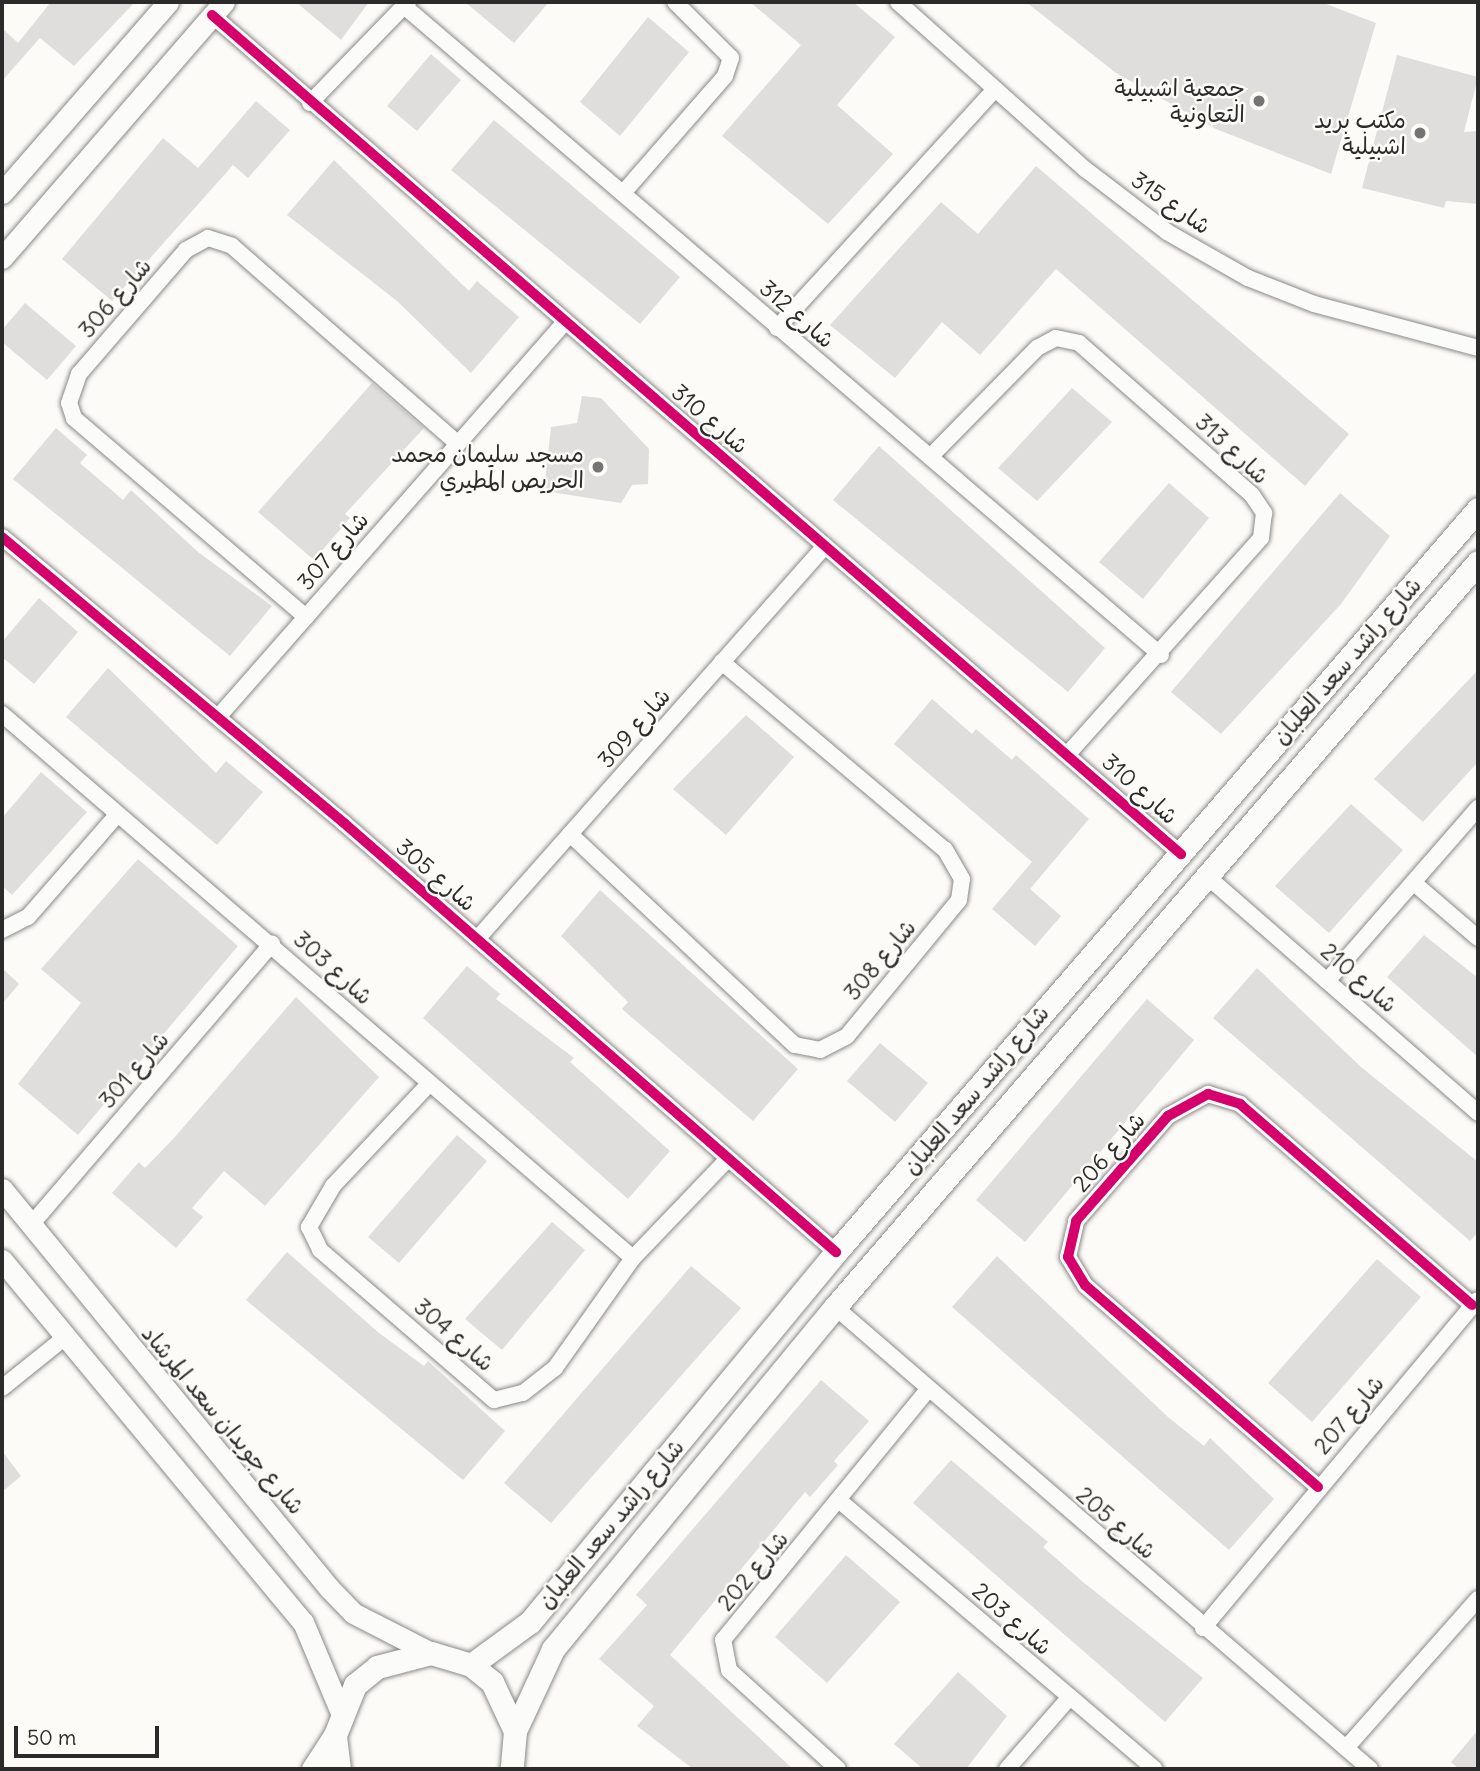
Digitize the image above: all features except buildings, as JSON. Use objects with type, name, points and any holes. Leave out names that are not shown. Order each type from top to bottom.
[{"type":"main road","name":"شارع راشد سعد العلبان","points":[[471,1665],[530,1622],[836,1252],[1098,945],[1181,854],[1478,509]]},
{"type":"main road","name":"شارع راشد سعد العلبان","points":[[515,1731],[554,1649],[835,1307],[929,1205],[1478,562]]},
{"type":"main road","points":[[1098,945],[1113,951],[1128,970]]},
{"type":"main road","points":[[903,1176],[906,1200],[929,1205]]},
{"type":"main road","points":[[313,1769],[335,1735],[341,1710],[377,1667],[431,1653],[471,1665],[500,1694],[515,1731],[512,1769]]},
{"type":"main road","points":[[335,1735],[339,1769]]},
{"type":"street","points":[[5,183],[169,2]]},
{"type":"street","points":[[623,192],[725,76],[730,58],[675,2]]},
{"type":"street","name":"شارع 315","points":[[898,2],[994,90],[1167,232],[1248,278],[1476,351]]},
{"type":"street","points":[[310,103],[406,4]]},
{"type":"street","name":"شارع 312","points":[[406,4],[776,328],[1161,655]]},
{"type":"street","points":[[2,258],[218,8]]},
{"type":"street","name":"شارع 310","points":[[218,8],[310,103],[824,547],[1069,753],[1181,854]]},
{"type":"street","points":[[776,328],[994,90]]},
{"type":"street","name":"شارع 306","points":[[306,617],[74,418],[69,403],[79,374],[186,250],[208,238],[232,246],[458,444]]},
{"type":"street","name":"شارع 307","points":[[219,716],[565,321]]},
{"type":"street","name":"شارع 313","points":[[930,457],[1037,348],[1056,338],[1079,343],[1252,495],[1264,513],[1261,538],[1161,655],[1069,753]]},
{"type":"street","name":"شارع 305","points":[[4,543],[219,716],[478,938],[727,1160],[836,1252]]},
{"type":"street","name":"شارع 309","points":[[478,938],[824,547]]},
{"type":"street","name":"شارع 308","points":[[570,834],[795,1045],[820,1050],[847,1036],[959,900],[962,879],[945,850],[722,662]]},
{"type":"street","name":"شارع 303","points":[[2,714],[117,815],[272,944],[429,1084],[633,1258]]},
{"type":"street","points":[[1327,981],[1478,808]]},
{"type":"street","points":[[2,930],[28,917],[117,815]]},
{"type":"street","name":"شارع 210","points":[[1209,878],[1478,1113]]},
{"type":"street","points":[[1415,883],[1478,938]]},
{"type":"street","name":"شارع 301","points":[[30,1226],[272,944]]},
{"type":"street","name":"شارع 304","points":[[429,1084],[333,1186],[309,1227],[320,1250],[494,1400],[523,1393],[555,1368],[633,1258],[727,1160]]},
{"type":"street","name":"شارع 206","points":[[1318,1488],[1085,1285],[1068,1257],[1076,1221],[1168,1116],[1208,1094],[1240,1104],[1475,1302]]},
{"type":"street","name":"شارع جويدان سعد المرشاد","points":[[2,1189],[330,1589],[353,1613],[431,1653]]},
{"type":"street","points":[[2,1259],[63,1339],[303,1622],[341,1710]]},
{"type":"street","name":"شارع 207","points":[[1203,1628],[1475,1302]]},
{"type":"street","name":"شارع 205","points":[[835,1307],[927,1391],[1370,1769]]},
{"type":"street","points":[[2,1388],[63,1339]]},
{"type":"street","name":"شارع 202","points":[[838,1769],[729,1670],[723,1640],[841,1502],[927,1391]]},
{"type":"street","name":"شارع 203","points":[[841,1502],[1155,1769]]},
{"type":"street","points":[[1346,1748],[1472,1618],[1478,1599]]},
{"type":"street","points":[[1007,1769],[1069,1698]]},
{"type":"cycle path","points":[[212,15],[1181,854]]},
{"type":"cycle path","points":[[2,537],[344,823],[836,1252]]},
{"type":"cycle path","points":[[1318,1487],[1085,1285],[1068,1257],[1076,1221],[1168,1116],[1208,1094],[1240,1104],[1472,1305]]},
{"type":"place","name":"جمعية اشبيلية التعاونية","points":[[1259,101]]},
{"type":"place","name":"مكتب بريد اشبيلية","points":[[1420,133]]},
{"type":"place","name":"مسجد سليمان محمد الحريص المطيري","points":[[598,467]]}]
